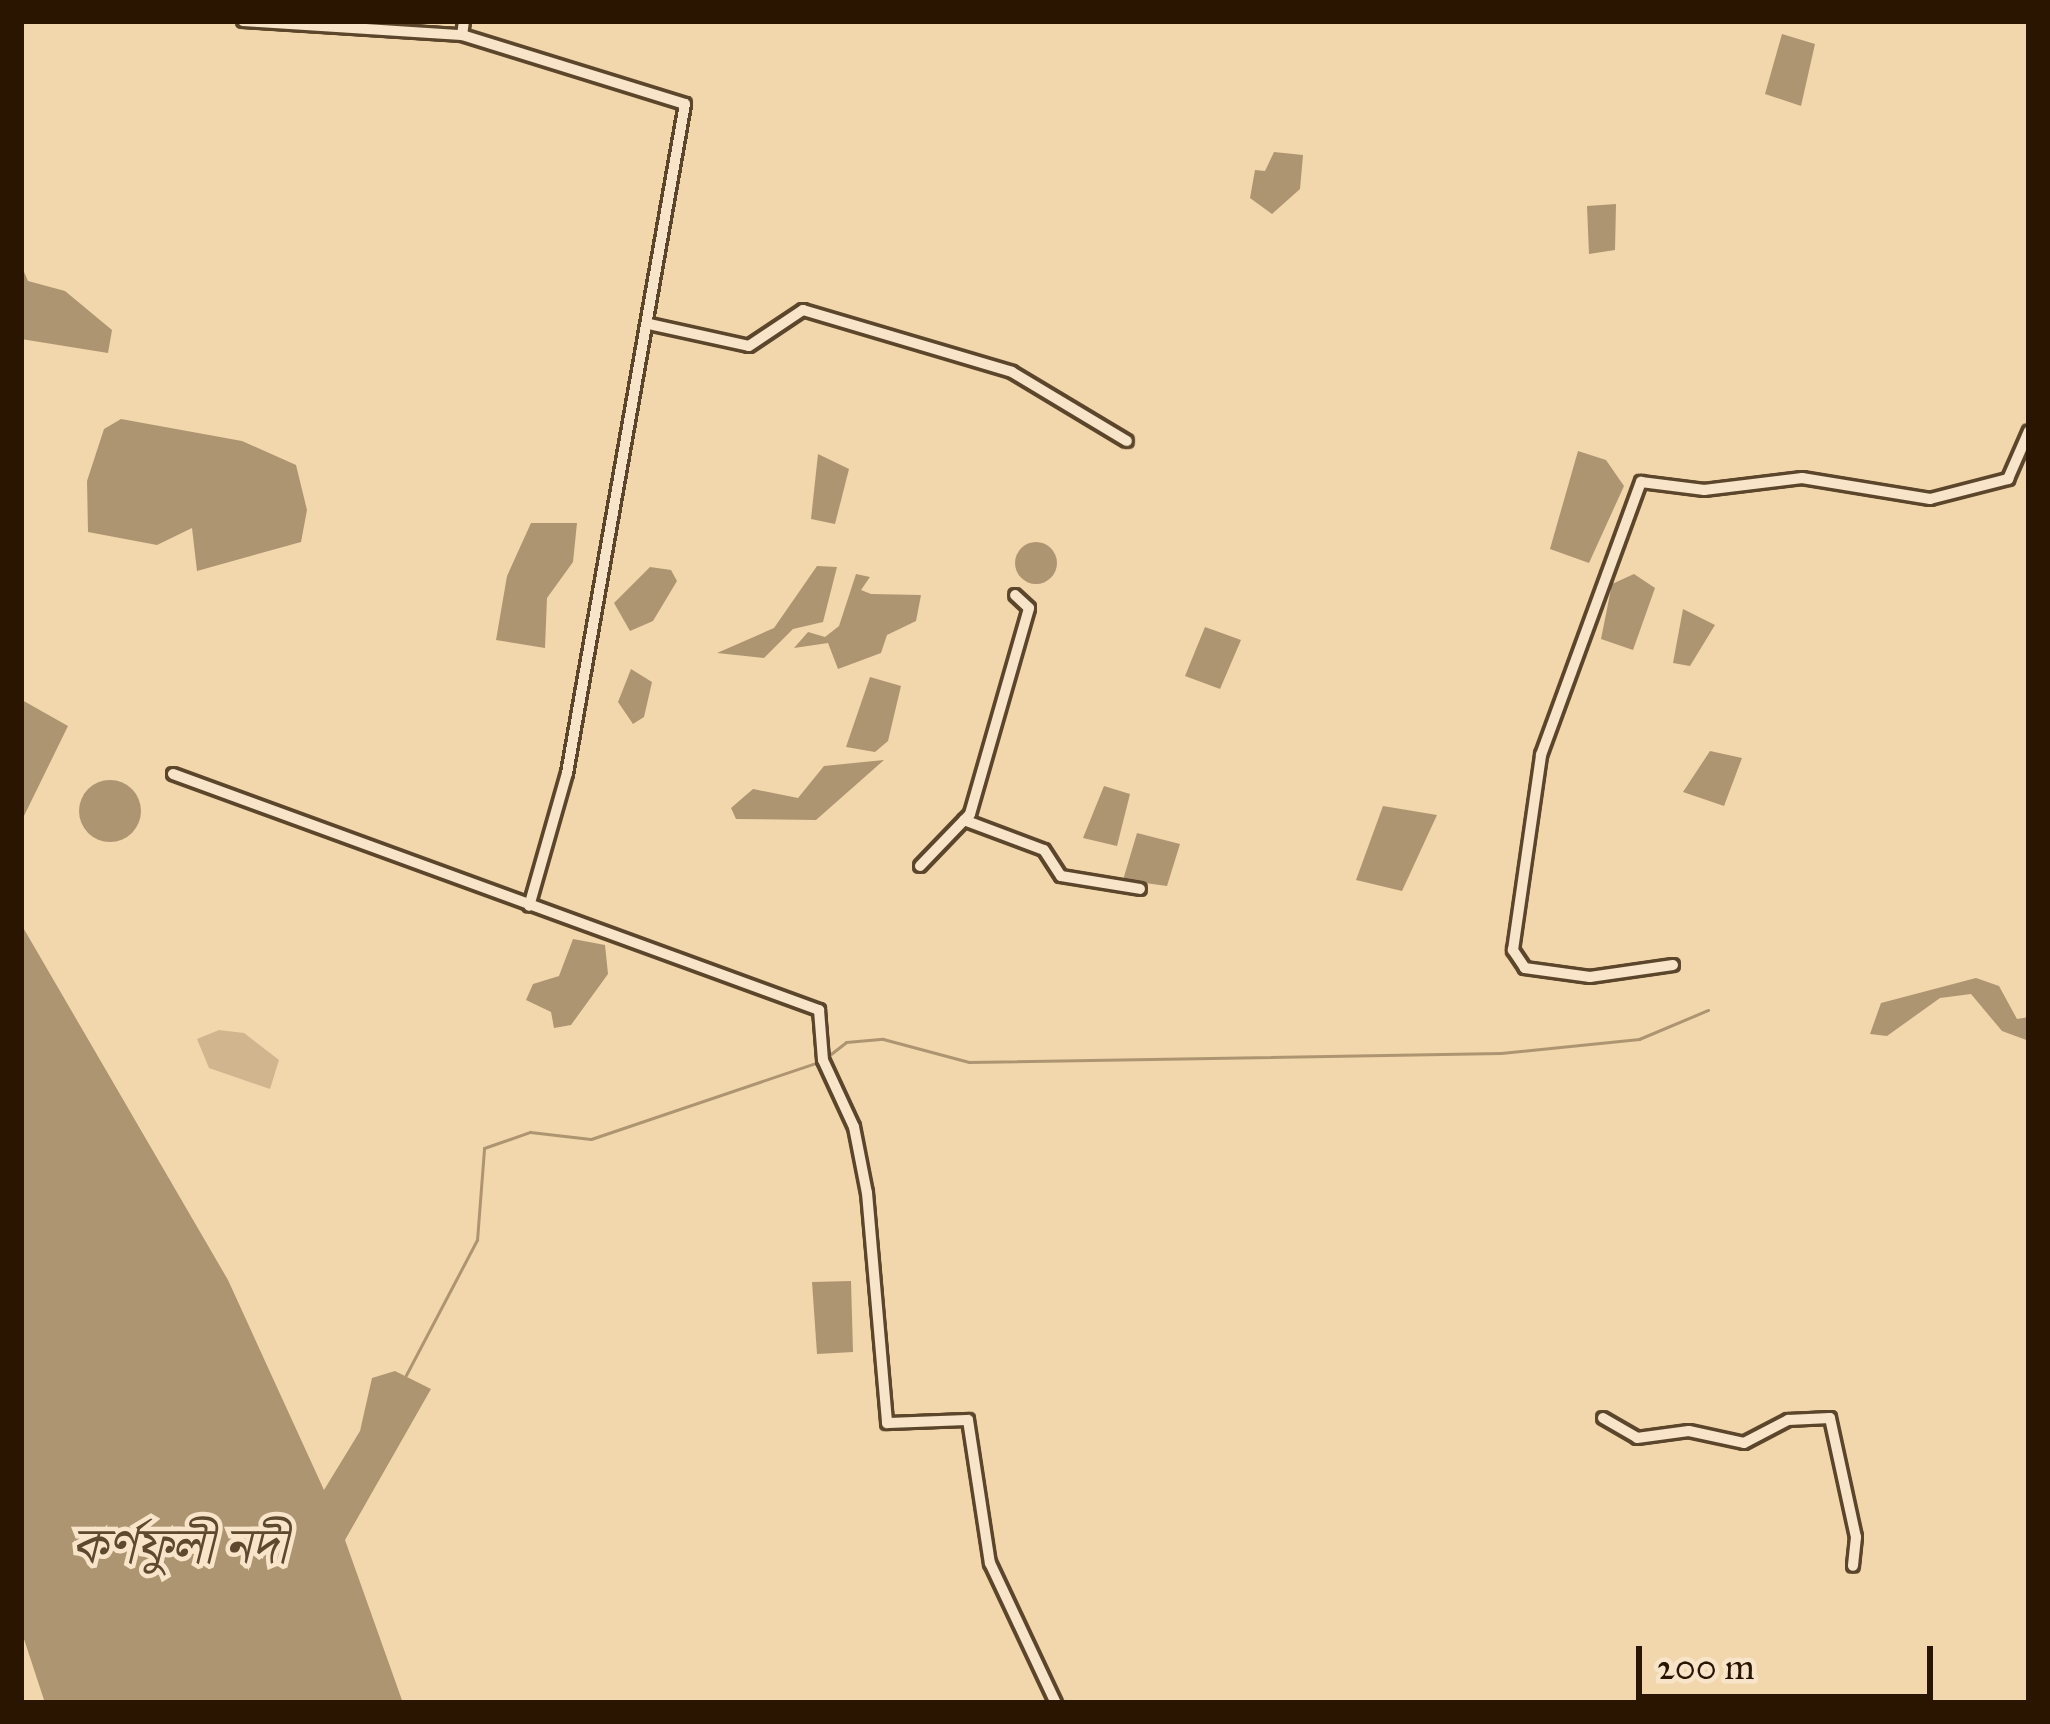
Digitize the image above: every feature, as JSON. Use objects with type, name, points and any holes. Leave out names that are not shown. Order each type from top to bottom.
[{"type":"street","points":[[243,21],[464,28],[685,104],[650,324],[619,449],[567,773],[529,906]]},
{"type":"street","points":[[650,324],[749,346],[802,310],[1012,372],[1127,441]]},
{"type":"street","points":[[1673,965],[1590,976],[1525,968],[1513,950],[1541,755],[1641,482],[1703,490],[1802,478],[1930,499],[2008,479],[2029,431]]},
{"type":"street","points":[[920,866],[964,820],[1029,608],[1016,595]]},
{"type":"street","points":[[172,773],[819,1010],[823,1060],[854,1127],[867,1193],[887,1423],[968,1420],[989,1563],[1056,1703]]},
{"type":"street","points":[[964,820],[1044,850],[1061,876],[1140,889]]},
{"type":"street","points":[[1603,1418],[1637,1438],[1689,1431],[1744,1443],[1788,1420],[1830,1418],[1856,1537],[1853,1566]]},
{"type":"shaded area","points":[[219,1030],[244,1033],[279,1060],[270,1089],[209,1068],[197,1039]]},
{"type":"water","points":[[1782,34],[1815,44],[1801,106],[1765,94]]},
{"type":"water","points":[[1274,152],[1303,155],[1300,189],[1272,214],[1250,198],[1255,170],[1265,171]]},
{"type":"water","points":[[1616,204],[1615,250],[1589,254],[1587,206]]},
{"type":"water","points":[[21,265],[28,281],[65,291],[112,330],[108,353],[21,339]]},
{"type":"water","points":[[121,419],[242,441],[296,465],[307,510],[301,542],[197,571],[192,528],[157,545],[88,532],[87,481],[104,429]]},
{"type":"water","points":[[1578,451],[1606,460],[1624,486],[1589,563],[1550,549]]},
{"type":"water","points":[[818,454],[849,469],[835,524],[811,519]]},
{"type":"water","points":[[531,523],[577,523],[573,562],[547,598],[545,648],[496,640],[507,576]]},
{"type":"water","points":[[1036,542],[1051,548],[1057,563],[1051,578],[1036,584],[1021,578],[1015,563],[1021,548]]},
{"type":"water","points":[[817,566],[837,567],[823,622],[793,629],[764,658],[717,653],[774,628]]},
{"type":"water","points":[[650,567],[671,570],[677,581],[653,621],[630,631],[614,603]]},
{"type":"water","points":[[856,574],[870,577],[861,590],[871,594],[921,595],[916,621],[887,635],[881,653],[838,669],[828,643],[794,648],[808,632],[825,637],[839,626]]},
{"type":"water","points":[[1634,574],[1655,588],[1633,650],[1601,639],[1612,584]]},
{"type":"water","points":[[1683,609],[1715,625],[1690,666],[1673,663]]},
{"type":"water","points":[[1205,627],[1241,640],[1220,689],[1185,676]]},
{"type":"water","points":[[631,669],[652,682],[644,717],[633,724],[618,702]]},
{"type":"water","points":[[870,677],[901,686],[888,741],[875,752],[846,747]]},
{"type":"water","points":[[21,701],[68,726],[21,822]]},
{"type":"water","points":[[1710,751],[1742,758],[1724,806],[1683,792]]},
{"type":"water","points":[[884,760],[816,820],[736,819],[731,808],[753,789],[798,798],[824,766]]},
{"type":"water","points":[[110,780],[132,789],[141,811],[132,833],[110,842],[88,833],[79,811],[88,789]]},
{"type":"water","points":[[1104,786],[1130,794],[1117,846],[1083,838]]},
{"type":"water","points":[[1383,806],[1437,815],[1402,891],[1356,880]]},
{"type":"water","points":[[1137,833],[1180,844],[1167,886],[1123,880]]},
{"type":"water","name":"কর্ণফুলী নদী","points":[[21,924],[228,1280],[324,1490],[360,1431],[372,1378],[395,1371],[431,1389],[345,1540],[403,1703],[45,1703],[21,1630]]},
{"type":"water","points":[[573,939],[605,945],[608,974],[571,1025],[554,1028],[551,1012],[526,1000],[533,984],[559,976]]},
{"type":"water","points":[[1976,978],[1999,986],[2017,1019],[2029,1017],[2029,1041],[2002,1031],[1971,994],[1940,998],[1887,1036],[1870,1034],[1881,1003]]},
{"type":"water","points":[[851,1281],[853,1352],[817,1354],[812,1282]]},
{"type":"waterway","points":[[827,1057],[846,1042],[883,1039],[969,1062],[1501,1053],[1639,1039],[1708,1010]]},
{"type":"waterway","points":[[406,1375],[477,1240],[484,1148],[530,1132],[591,1139],[818,1062]]}]
